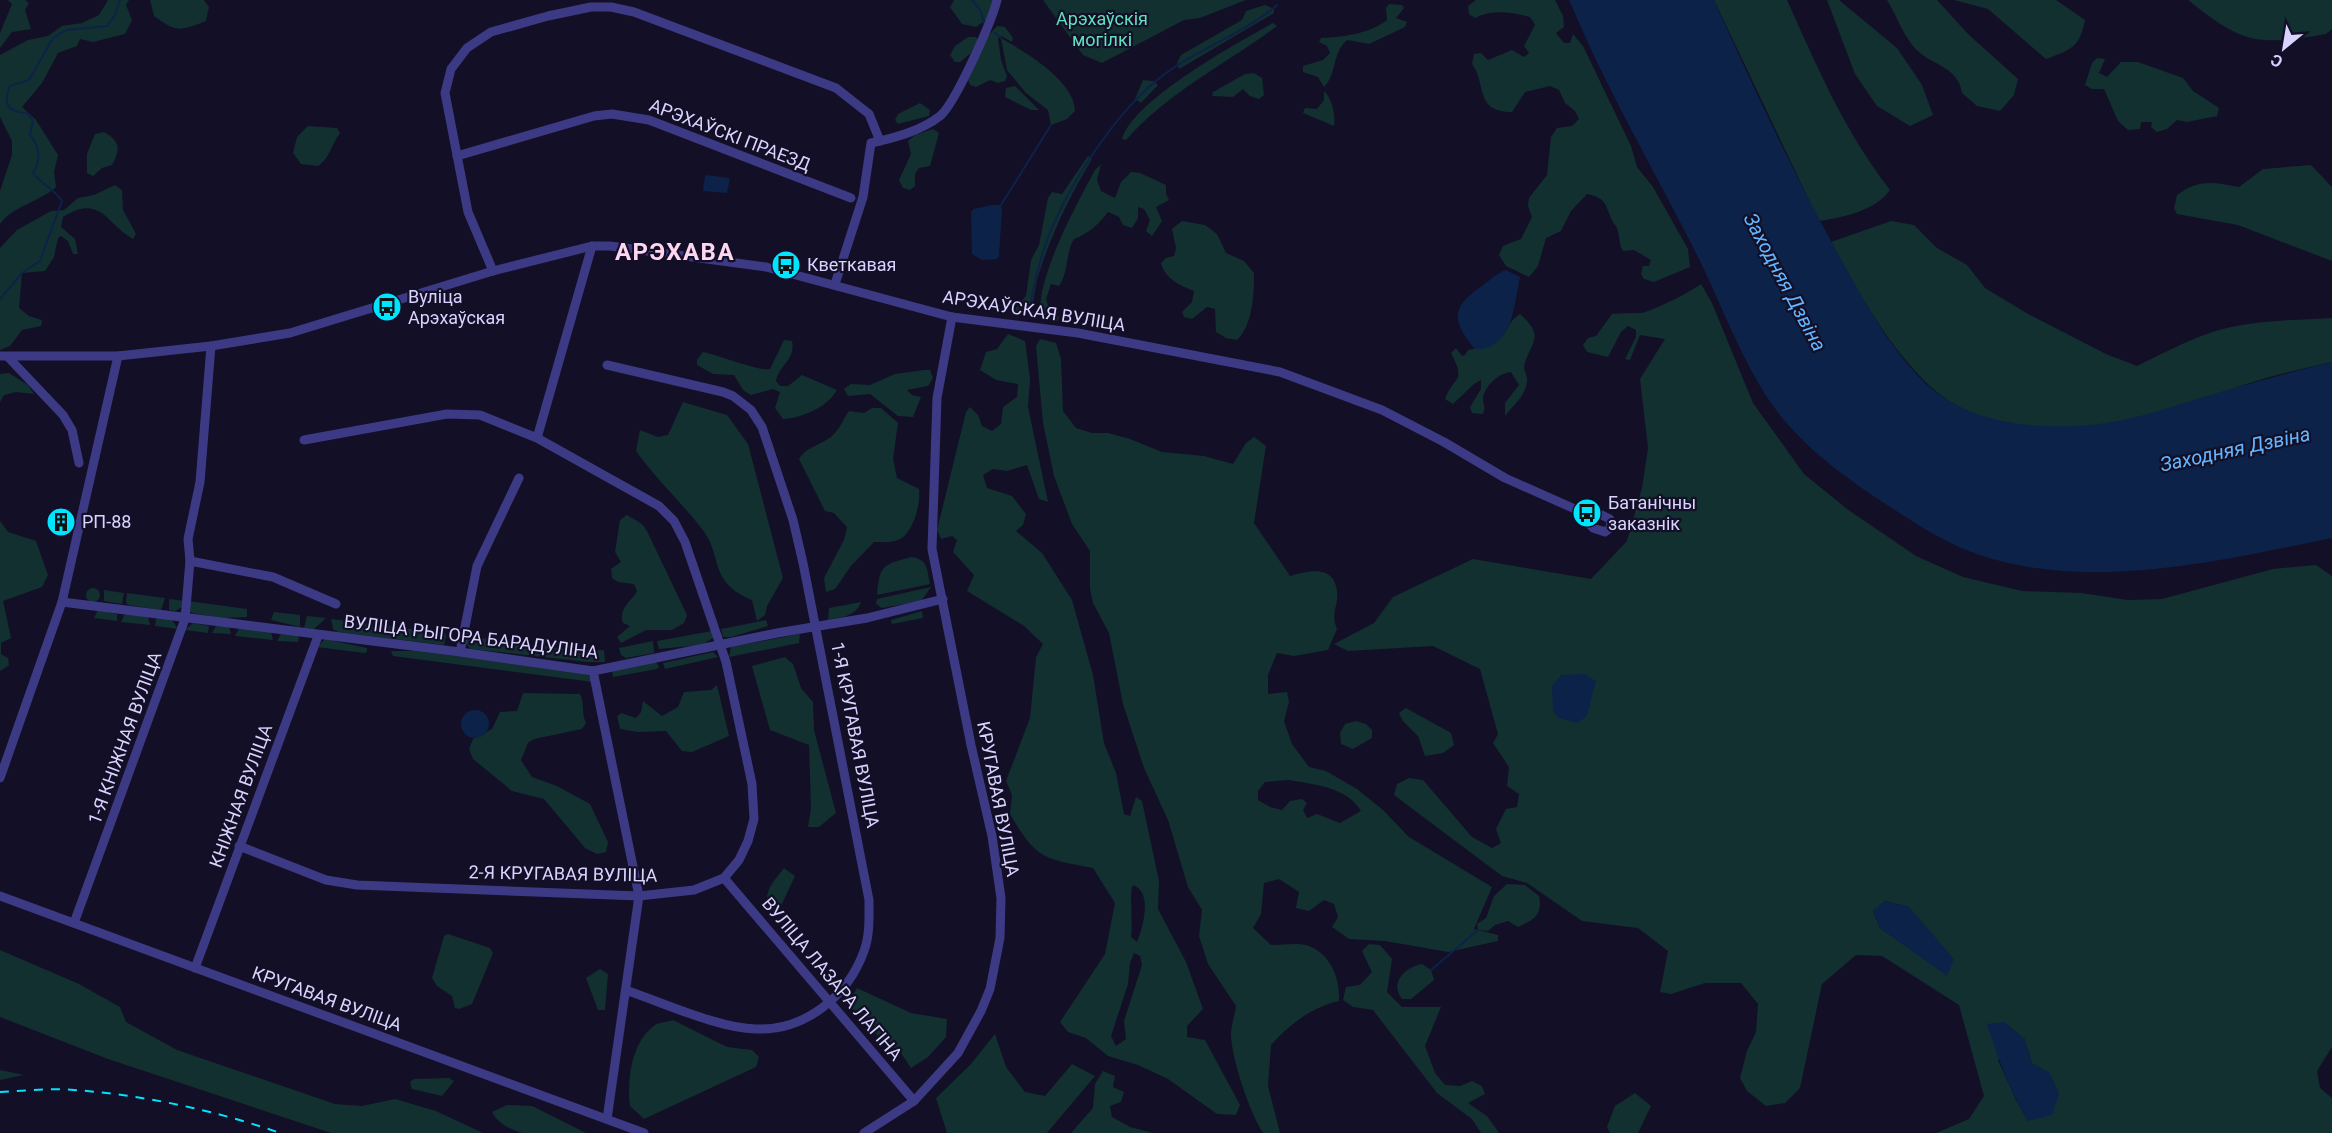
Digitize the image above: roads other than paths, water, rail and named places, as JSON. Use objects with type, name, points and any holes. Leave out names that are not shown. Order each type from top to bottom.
[{"type":"street","points":[[835,284],[863,197],[871,143],[927,126],[943,114],[981,40],[997,0]]},
{"type":"street","points":[[493,271],[468,212],[445,93],[451,69],[467,48],[490,32],[591,7],[611,7],[634,12],[836,88],[869,114],[880,141]]},
{"type":"street","name":"АРЭХАЎСКІ ПРАЕЗД","points":[[457,156],[594,116],[630,116],[649,120],[851,198]]},
{"type":"street","points":[[537,438],[592,246]]},
{"type":"street","name":"АРЭХАЎСКАЯ ВУЛІЦА","points":[[4,357],[118,356],[212,346],[290,333],[493,271],[592,246],[730,261],[835,284],[952,317],[1005,322],[1068,332],[1280,372],[1382,410],[1444,442],[1505,478],[1575,509]]},
{"type":"street","name":"КРУГАВАЯ ВУЛІЦА","points":[[864,1133],[914,1101],[958,1053],[990,989],[1000,938],[1001,898],[992,836],[971,745],[932,549],[937,398],[952,317]]},
{"type":"street","name":"1-Я КНІЖНАЯ ВУЛІЦА","points":[[74,923],[185,619],[190,561],[188,539],[200,483],[212,346]]},
{"type":"street","points":[[0,778],[62,602],[118,356]]},
{"type":"street","points":[[4,357],[63,415],[72,430],[79,463]]},
{"type":"street","name":"1-Я КРУГАВАЯ ВУЛІЦА","points":[[607,365],[723,392],[733,396],[752,410],[762,427],[793,520],[869,900],[865,950],[854,973],[832,1002],[796,1022],[772,1029],[755,1029],[722,1023],[628,991]]},
{"type":"street","points":[[304,440],[447,414],[464,413],[494,420],[537,438],[639,493],[659,506],[674,521],[685,542],[721,647],[752,784],[754,819],[739,860],[724,878]]},
{"type":"street","points":[[460,652],[477,566],[519,478]]},
{"type":"street","points":[[190,561],[273,577],[336,604]]},
{"type":"street","name":"ВУЛІЦА РЫГОРА БАРАДУЛІНА","points":[[62,602],[593,671],[816,626],[867,618],[943,599]]},
{"type":"street","name":"КНІЖНАЯ ВУЛІЦА","points":[[195,968],[318,636]]},
{"type":"street","points":[[593,671],[639,896],[628,991],[607,1119]]},
{"type":"street","name":"2-Я КРУГАВАЯ ВУЛІЦА","points":[[239,846],[341,883],[639,896],[694,890],[724,878]]},
{"type":"street","name":"ВУЛІЦА ЛАЗАРА ЛАГІНА","points":[[724,878],[914,1101]]},
{"type":"street","name":"КРУГАВАЯ ВУЛІЦА","points":[[0,896],[644,1133]]},
{"type":"water","name":"Заходняя Дзвіна","points":[[1569,0],[1714,0],[1788,159],[1868,307],[1891,342],[1917,375],[1947,400],[1964,409],[1999,420],[2036,426],[2108,423],[2332,362],[2332,538],[2192,565],[2095,572],[2047,570],[2001,561],[1957,546],[1936,536],[1863,489],[1834,468],[1794,432],[1760,385],[1739,347],[1694,249],[1613,95]]},
{"type":"water","points":[[705,175],[730,178],[727,193],[703,191]]},
{"type":"water","points":[[1001,205],[1002,210],[999,256],[997,259],[982,260],[972,254],[971,212],[974,209]]},
{"type":"water","points":[[1506,270],[1520,277],[1510,324],[1497,342],[1488,348],[1475,349],[1458,322],[1460,308],[1472,294]]},
{"type":"water","points":[[1584,674],[1596,681],[1587,716],[1577,723],[1559,718],[1553,711],[1552,686],[1561,675]]},
{"type":"water","points":[[475,710],[485,714],[489,724],[485,734],[475,738],[465,734],[461,724],[465,714]]},
{"type":"water","points":[[1885,901],[1909,907],[1954,959],[1947,976],[1880,928],[1873,910]]},
{"type":"water","points":[[2004,1022],[2024,1038],[2032,1063],[2050,1073],[2059,1094],[2052,1115],[2028,1121],[2015,1098],[1987,1024]]},
{"type":"waterway","points":[[0,299],[22,273],[40,261],[62,201],[33,173],[38,154],[36,144],[30,135],[33,121],[27,113],[15,111],[8,106],[10,86],[29,80],[53,38],[66,30],[107,26],[115,15],[120,0]]},
{"type":"waterway","points":[[972,0],[981,11],[984,24]]},
{"type":"waterway","points":[[1028,315],[1048,238],[1072,188],[1103,139],[1139,97],[1171,69],[1264,16],[1277,5]]},
{"type":"waterway","points":[[995,33],[1001,38]]},
{"type":"waterway","points":[[1001,205],[1051,125]]},
{"type":"waterway","points":[[1431,970],[1478,930]]},
{"type":"railway","points":[[0,1092],[46,1089],[100,1092],[204,1111],[280,1133]]},
{"type":"place","name":"Кветкавая","points":[[786,265]]},
{"type":"place","name":"Вуліца Арэхаўская","points":[[387,307]]},
{"type":"place","name":"Батанічны заказнік","points":[[1587,513]]},
{"type":"place","name":"РП-88","points":[[61,522]]},
{"type":"district","name":"АРЭХАВА","points":[[675,252]]},
{"type":"park label","name":"Арэхаўскія могілкі","points":[[1102,29]]}]
